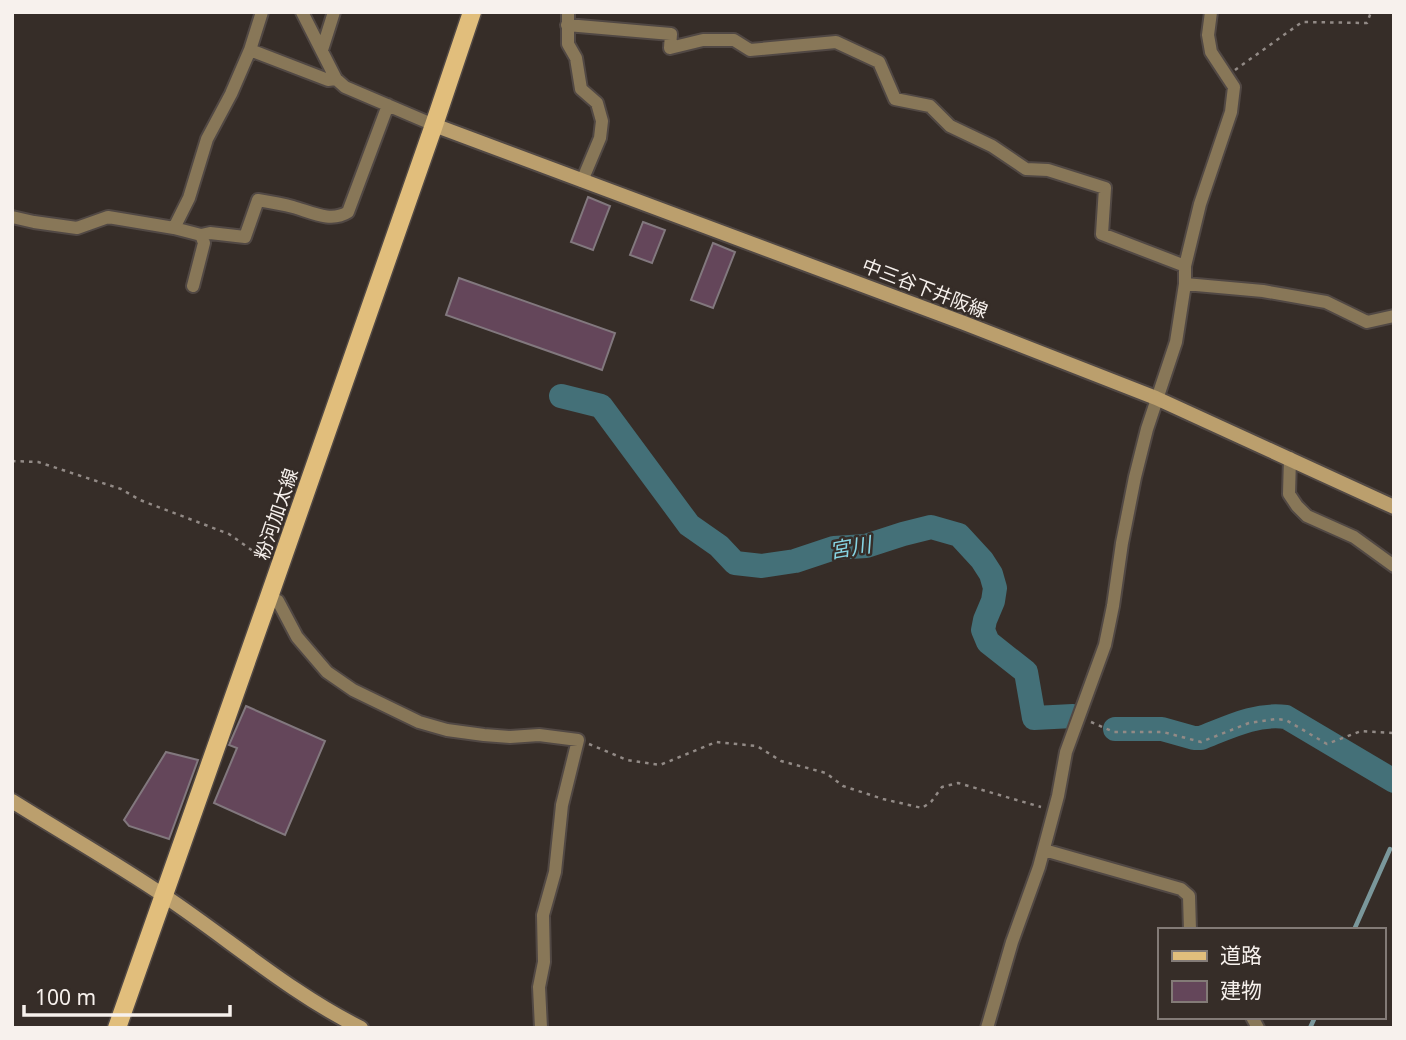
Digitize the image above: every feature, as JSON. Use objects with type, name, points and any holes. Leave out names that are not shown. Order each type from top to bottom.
[{"type":"main road","name":"粉河加太線","points":[[117,1028],[472,12]]},
{"type":"main road","name":"中三谷下井阪線","points":[[434,125],[964,323],[1156,398],[1394,507]]},
{"type":"main road","points":[[12,801],[165,896],[334,1014],[360,1028]]},
{"type":"street","points":[[174,228],[189,198],[207,139],[232,94],[250,50],[262,12]]},
{"type":"street","points":[[302,12],[335,79],[345,87],[434,125]]},
{"type":"street","points":[[321,50],[334,12]]},
{"type":"street","points":[[987,1028],[1012,942],[1044,850],[1066,752],[1105,645],[1132,490],[1156,398],[1175,342],[1185,284],[1185,265],[1200,204],[1231,112],[1234,87],[1211,52],[1208,35],[1211,12]]},
{"type":"street","points":[[582,181],[600,138],[602,121],[597,103],[581,89],[576,58],[568,44],[568,18],[671,34],[670,48],[703,40],[734,40],[750,50],[836,42],[879,62],[895,99],[930,106],[950,126],[992,146],[1026,169],[1048,170],[1105,188],[1102,234],[1185,265]]},
{"type":"street","points":[[250,50],[328,80],[335,79]]},
{"type":"street","points":[[12,218],[77,228],[108,217],[201,235],[210,233],[245,237],[258,200],[293,207],[319,216],[342,216],[348,212],[388,105]]},
{"type":"street","points":[[193,286],[204,243],[201,235]]},
{"type":"street","points":[[1185,284],[1263,291],[1326,302],[1367,322],[1394,316]]},
{"type":"street","points":[[1290,458],[1289,494],[1297,506],[1307,516],[1354,537],[1394,566]]},
{"type":"street","points":[[269,597],[278,601],[297,637],[327,672],[353,690],[419,722],[447,730],[484,735],[539,735],[578,740],[562,805],[555,872],[543,915],[544,962],[539,987],[541,1028]]},
{"type":"street","points":[[1044,850],[1181,889],[1189,896],[1190,928]]},
{"type":"path","points":[[1227,76],[1302,22],[1367,23],[1371,12]]},
{"type":"path","points":[[12,461],[38,462],[121,489],[141,500],[229,534],[253,551],[283,557]]},
{"type":"path","points":[[1078,717],[1114,732],[1163,732],[1201,741],[1249,723],[1276,719],[1286,720],[1327,744],[1361,731],[1394,733]]},
{"type":"path","points":[[578,740],[627,760],[660,765],[716,742],[757,746],[782,761],[826,773],[843,786],[922,808],[943,787],[958,783],[1054,810]]},
{"type":"building","points":[[588,197],[610,206],[593,250],[571,242]]},
{"type":"building","points":[[643,222],[665,230],[652,263],[630,255]]},
{"type":"building","points":[[713,243],[735,252],[713,308],[691,300]]},
{"type":"building","points":[[459,278],[615,333],[602,370],[446,315]]},
{"type":"building","points":[[246,706],[325,741],[285,835],[214,803],[237,748],[229,745]]},
{"type":"building","points":[[166,752],[198,760],[169,839],[129,826],[124,820]]},
{"type":"waterway","name":"宮川","points":[[561,396],[601,406],[689,525],[719,546],[735,563],[762,566],[795,561],[834,548],[866,546],[931,527],[959,535],[991,574],[995,588],[983,630],[988,642],[1026,672],[1034,718],[1073,716]]},
{"type":"waterway","name":"宮川","points":[[1115,729],[1162,729],[1201,738],[1253,719],[1286,717],[1394,781]]},
{"type":"waterway","points":[[1355,928],[1390,849]]},
{"type":"waterway","points":[[1310,1028],[1314,1019]]}]
